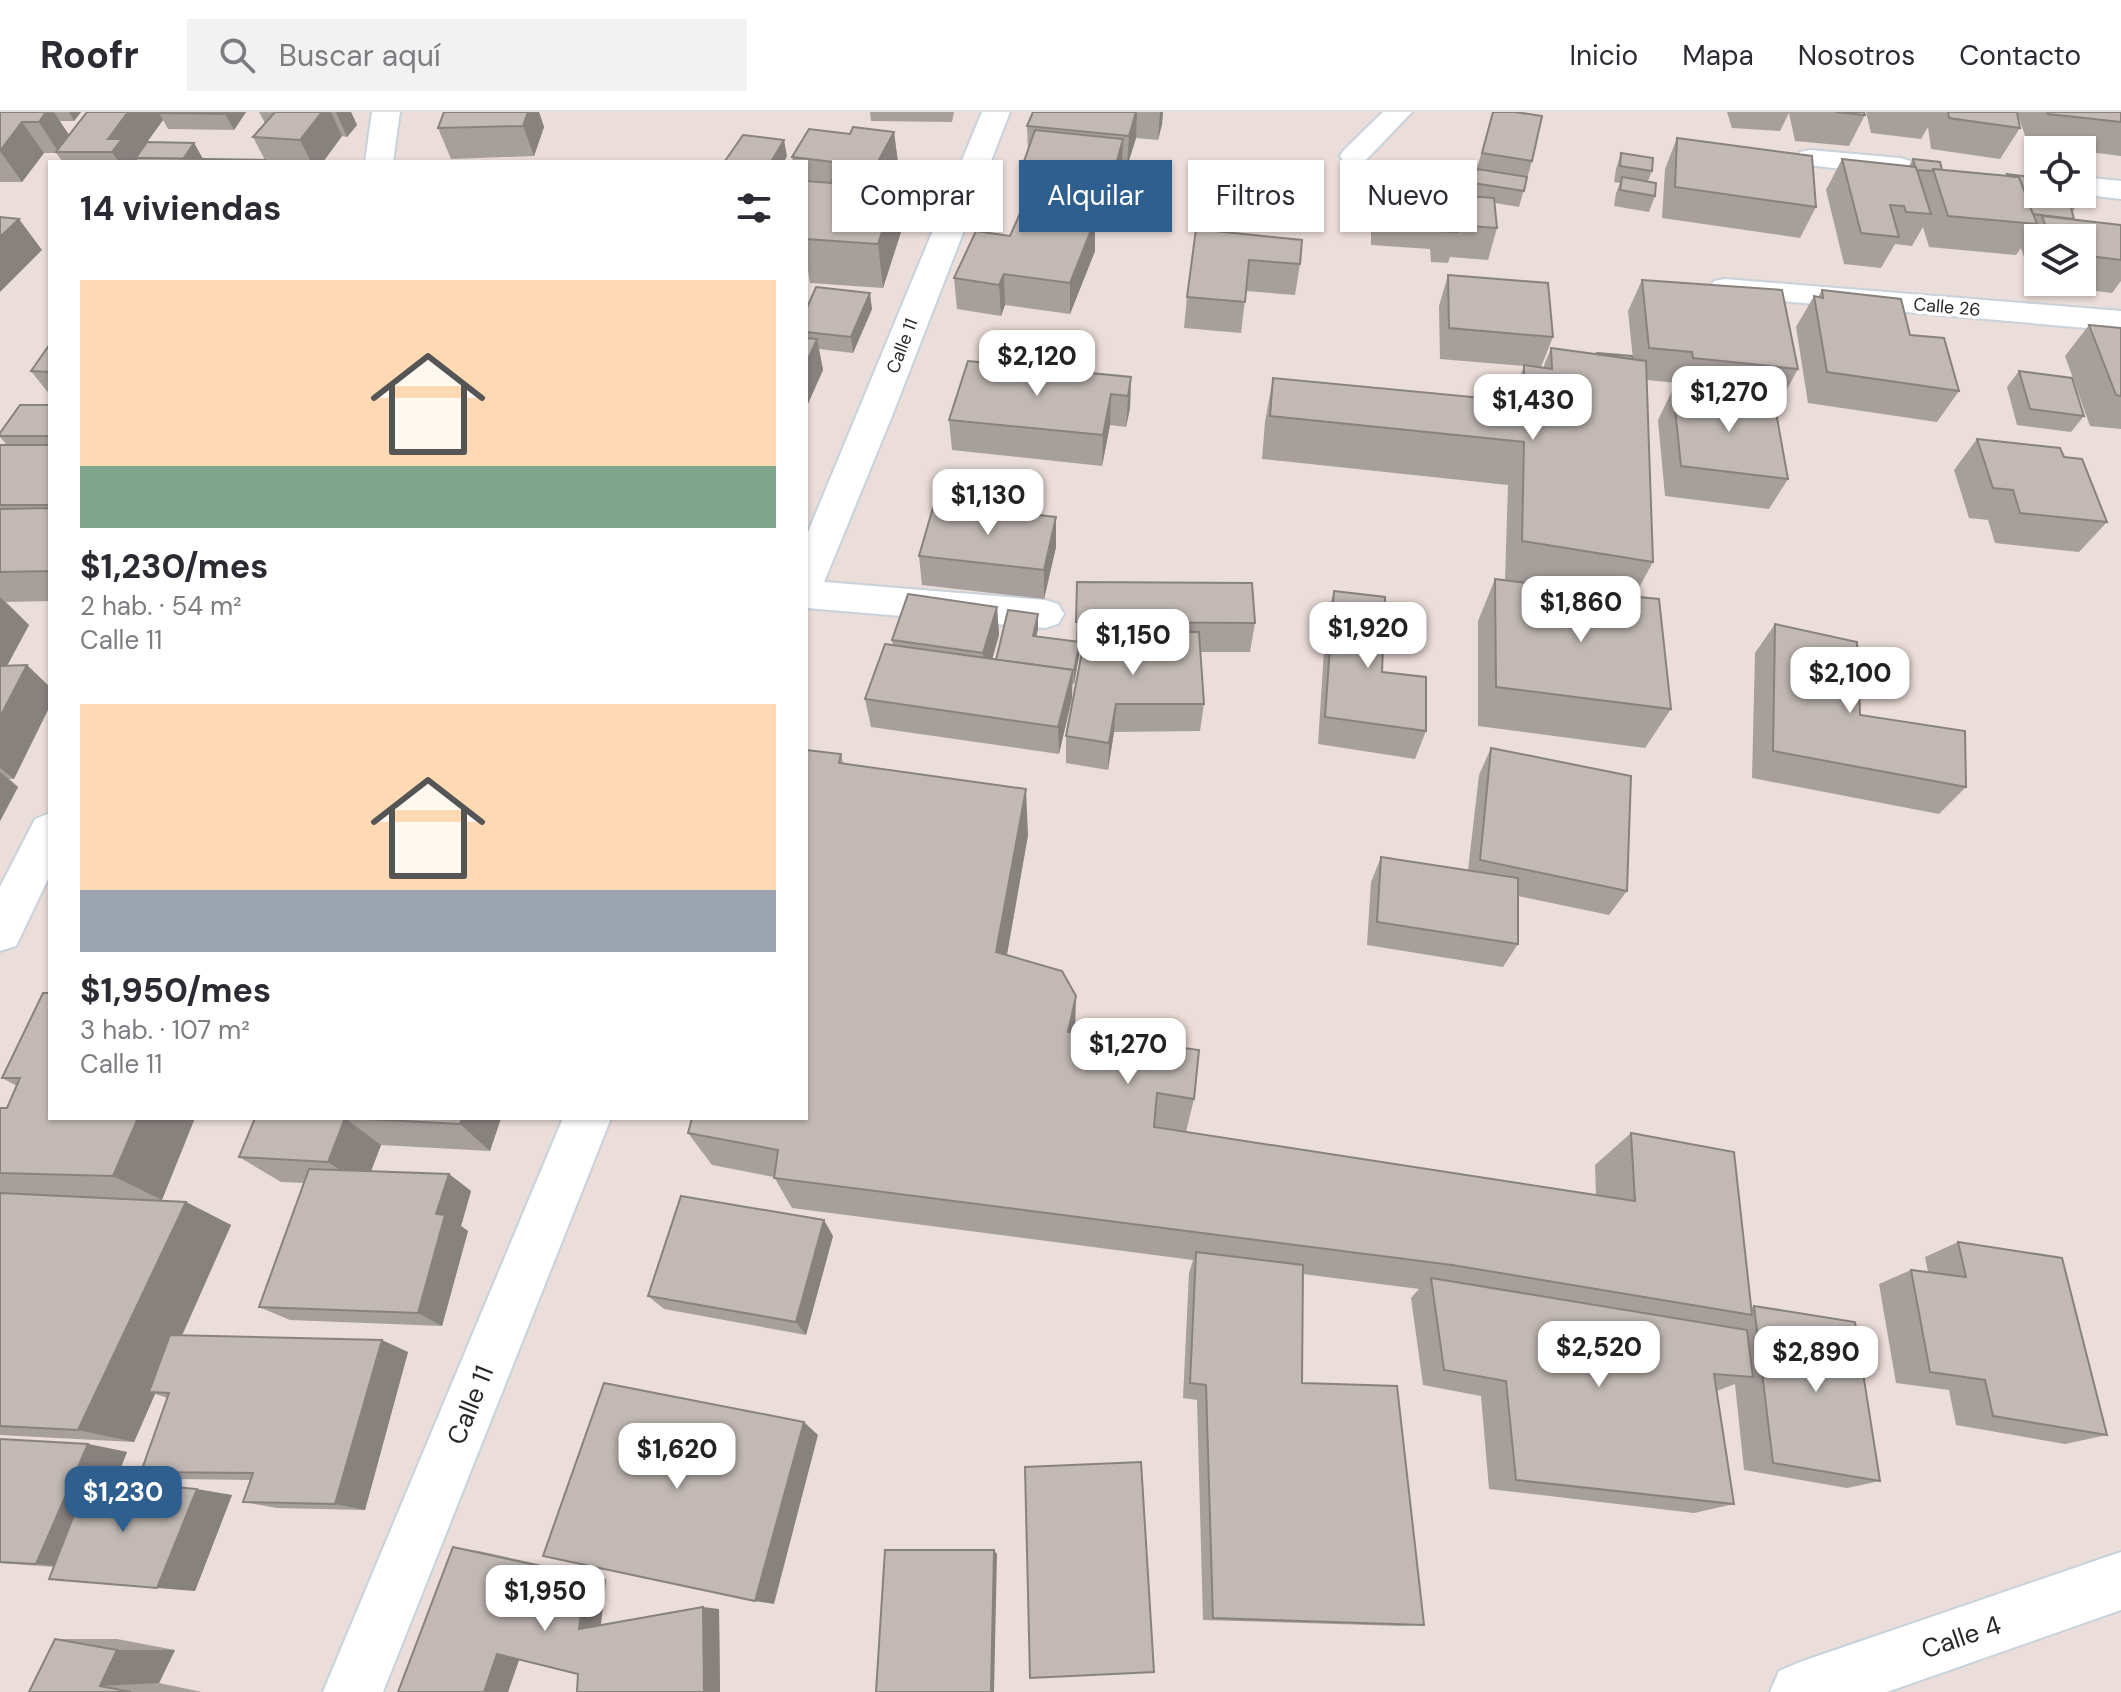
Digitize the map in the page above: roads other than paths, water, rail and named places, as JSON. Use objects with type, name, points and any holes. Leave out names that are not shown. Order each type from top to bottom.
[{"type":"street","points":[[379,160],[386,112]]},
{"type":"street","name":"Calle 11","points":[[808,575],[996,112]]},
{"type":"street","points":[[1354,156],[1398,112]]},
{"type":"street","points":[[1810,158],[1932,171]]},
{"type":"street","points":[[2096,187],[2121,190]]},
{"type":"street","name":"Calle 26","points":[[1725,288],[2121,321]]},
{"type":"street","points":[[808,594],[1045,614]]},
{"type":"street","points":[[0,932],[48,835]]},
{"type":"street","name":"Calle 11","points":[[353,1692],[586,1120]]},
{"type":"street","name":"Calle 4","points":[[1800,1692],[2121,1581]]}]
